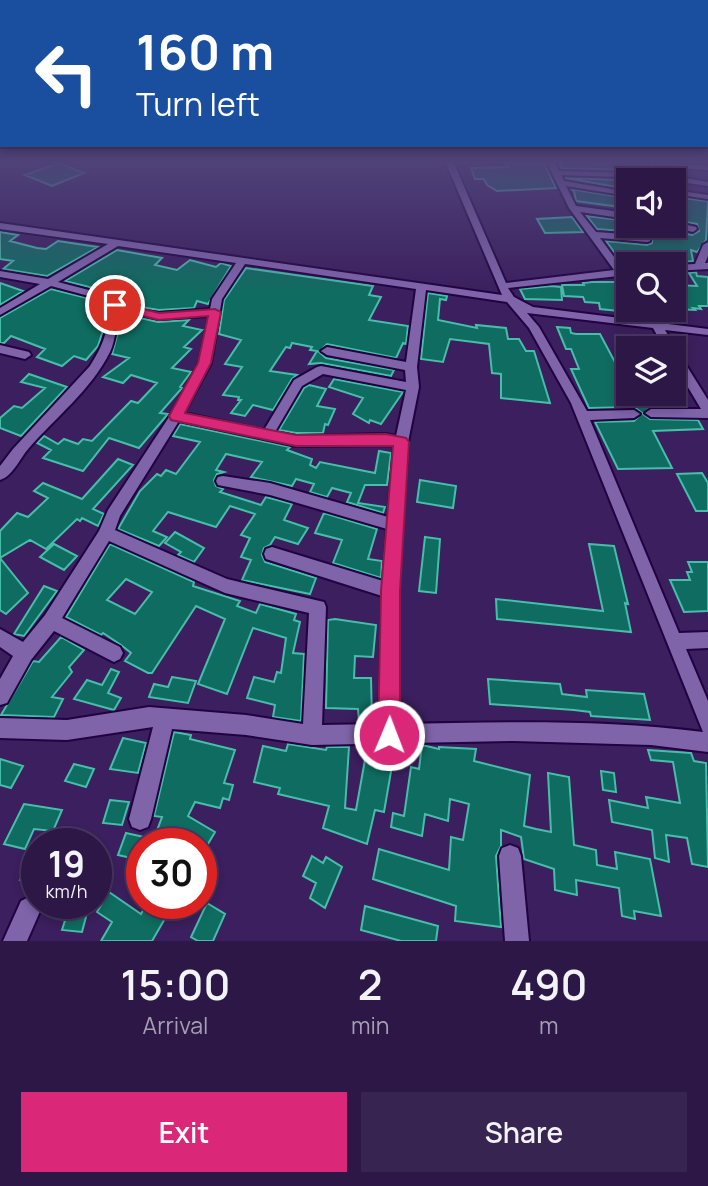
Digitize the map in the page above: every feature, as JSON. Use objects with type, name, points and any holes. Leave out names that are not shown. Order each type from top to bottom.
[{"type":"street","points":[[468,205],[502,286],[534,327],[582,415],[708,724]]},
{"type":"street","points":[[572,205],[616,264]]},
{"type":"street","points":[[573,208],[616,214]]},
{"type":"street","points":[[0,226],[510,299],[530,310],[708,332]]},
{"type":"street","points":[[686,228],[693,229]]},
{"type":"street","points":[[592,235],[616,236]]},
{"type":"street","points":[[637,238],[647,239]]},
{"type":"street","points":[[0,312],[116,243]]},
{"type":"street","points":[[703,266],[708,245]]},
{"type":"street","points":[[0,696],[25,654],[51,621],[106,533],[113,514],[176,416],[205,363],[217,299],[242,261]]},
{"type":"street","points":[[0,274],[51,283],[104,297],[120,307],[159,316],[215,312]]},
{"type":"street","points":[[502,286],[616,274]]},
{"type":"street","points":[[389,735],[390,591],[401,442],[413,387],[411,367],[421,287]]},
{"type":"street","points":[[0,475],[24,444],[69,400],[103,354],[114,325],[114,313],[120,307]]},
{"type":"street","points":[[656,324],[663,336]]},
{"type":"street","points":[[0,349],[25,355]]},
{"type":"street","points":[[327,351],[411,367]]},
{"type":"street","points":[[267,435],[298,383],[321,370],[413,387]]},
{"type":"street","points":[[651,413],[708,412],[686,375]]},
{"type":"street","points":[[582,415],[634,414]]},
{"type":"street","points":[[176,416],[316,442],[386,439],[401,442]]},
{"type":"street","points":[[223,481],[270,489],[395,525]]},
{"type":"street","points":[[106,533],[225,586],[318,607],[312,735]]},
{"type":"street","points":[[272,554],[390,591]]},
{"type":"street","points":[[51,621],[114,653]]},
{"type":"street","points":[[0,638],[25,654]]},
{"type":"street","points":[[674,641],[708,640]]},
{"type":"street","points":[[0,728],[67,730],[149,717],[312,735],[514,731],[651,735],[708,741]]},
{"type":"street","points":[[140,819],[165,718]]},
{"type":"street","points":[[510,856],[517,941]]},
{"type":"street","points":[[15,941],[25,919]]},
{"type":"building","points":[[686,205],[708,205],[706,240],[697,252],[691,250],[693,261],[686,262],[686,252],[616,252],[616,255],[606,241],[647,245],[652,243],[652,238],[686,238],[686,234],[692,235],[699,231],[697,224],[686,222]]},
{"type":"building","points":[[587,216],[616,220],[616,231],[597,229]]},
{"type":"building","points":[[572,217],[583,232],[545,233],[537,219]]},
{"type":"building","points":[[0,232],[18,235],[10,241],[37,248],[46,249],[58,241],[98,247],[47,276],[3,269],[13,261],[0,259]]},
{"type":"building","points":[[117,250],[162,258],[155,265],[177,270],[190,260],[216,267],[221,263],[231,266],[208,304],[197,301],[194,308],[147,308],[125,303],[109,292],[65,281]]},
{"type":"building","points":[[246,268],[373,286],[369,295],[381,297],[369,320],[408,326],[406,344],[403,343],[396,358],[327,344],[319,352],[326,358],[394,370],[391,376],[321,363],[309,364],[317,351],[310,350],[312,347],[292,343],[290,348],[286,347],[270,371],[297,375],[273,410],[253,405],[245,416],[231,413],[241,400],[238,400],[239,397],[223,395],[242,367],[225,364],[241,340],[219,334],[224,300]]},
{"type":"building","points":[[696,272],[697,276],[708,277],[708,306],[686,310],[686,286],[697,286],[689,273]]},
{"type":"building","points":[[616,282],[616,311],[600,309],[599,303],[585,302],[583,297],[564,296],[562,285],[584,285],[583,283]]},
{"type":"building","points":[[0,283],[23,291],[0,305]]},
{"type":"building","points":[[561,287],[562,300],[525,299],[520,289]]},
{"type":"building","points":[[51,289],[99,301],[110,308],[98,346],[86,360],[74,356],[62,366],[37,357],[45,349],[11,336],[4,343],[0,343],[0,318]]},
{"type":"building","points":[[428,293],[447,296],[446,300],[440,299],[438,320],[477,328],[476,325],[506,328],[508,339],[519,339],[526,351],[534,351],[550,403],[501,398],[501,374],[492,373],[489,344],[450,339],[443,362],[421,359]]},
{"type":"building","points":[[123,314],[158,322],[189,320],[183,326],[202,330],[184,347],[191,349],[172,368],[191,372],[180,387],[182,388],[160,413],[168,414],[139,448],[109,438],[83,471],[43,458],[51,450],[37,443],[44,436],[58,444],[64,439],[78,444],[83,439],[92,441],[131,401],[138,403],[157,383],[131,375],[123,383],[103,377],[129,358],[112,354]]},
{"type":"building","points":[[557,327],[570,328],[571,333],[576,334],[600,334],[616,364],[616,406],[652,406],[643,414],[650,419],[698,420],[703,429],[653,431],[672,468],[618,469],[595,422],[634,421],[642,413],[634,407],[589,408],[571,369],[579,369],[571,349],[566,349]]},
{"type":"building","points":[[29,374],[67,387],[21,436],[0,428],[0,418],[14,406],[22,408],[45,388],[21,382]]},
{"type":"building","points":[[334,379],[403,392],[381,424],[370,420],[369,423],[353,414],[363,398],[329,387]]},
{"type":"building","points":[[309,385],[326,389],[317,406],[335,409],[328,425],[325,424],[323,433],[279,430],[304,388]]},
{"type":"building","points":[[180,424],[290,447],[287,450],[312,459],[310,465],[316,468],[320,462],[375,473],[379,451],[391,453],[387,485],[365,485],[358,503],[385,507],[383,513],[347,502],[351,493],[332,488],[327,497],[310,492],[314,484],[296,479],[292,486],[251,477],[262,462],[226,454],[216,470],[224,472],[217,474],[214,480],[216,486],[223,489],[220,492],[261,505],[266,497],[292,504],[284,520],[308,528],[298,544],[275,537],[270,545],[264,548],[262,555],[265,562],[316,578],[310,594],[242,580],[251,560],[241,557],[250,538],[241,535],[255,514],[230,506],[216,527],[168,512],[153,531],[167,537],[159,546],[118,529],[140,491],[157,474],[161,476],[166,470],[176,474],[200,442],[173,436]]},
{"type":"building","points":[[118,459],[133,465],[93,509],[104,514],[98,526],[82,518],[80,521],[77,519],[46,549],[30,540],[0,558],[0,531],[17,513],[28,517],[48,498],[34,491],[43,483],[82,499]]},
{"type":"building","points":[[702,473],[708,483],[708,511],[696,511],[677,474]]},
{"type":"building","points":[[420,480],[456,486],[453,508],[417,502]]},
{"type":"building","points":[[324,513],[377,529],[368,559],[382,561],[381,578],[333,563],[342,540],[315,533]]},
{"type":"building","points":[[175,532],[204,548],[194,562],[178,555],[181,552],[165,543]]},
{"type":"building","points":[[425,537],[440,539],[436,593],[419,591]]},
{"type":"building","points":[[54,544],[77,556],[64,570],[40,557]]},
{"type":"building","points":[[110,544],[194,582],[193,586],[240,601],[237,606],[256,613],[260,604],[296,614],[294,620],[300,622],[293,653],[304,654],[301,721],[273,717],[275,705],[247,698],[254,677],[274,682],[277,672],[281,673],[286,638],[253,628],[227,694],[198,684],[225,619],[196,606],[152,673],[148,673],[125,661],[131,653],[121,645],[103,633],[101,635],[66,617]],"holes":[[[126,579],[152,592],[135,614],[107,600]]]},
{"type":"building","points":[[589,544],[614,546],[628,604],[625,603],[631,632],[497,619],[496,599],[603,611]]},
{"type":"building","points":[[0,558],[28,593],[6,614],[0,610]]},
{"type":"building","points":[[688,562],[708,562],[708,611],[684,612],[670,580],[690,580],[687,572],[692,572]]},
{"type":"building","points":[[44,586],[57,591],[24,636],[14,634]]},
{"type":"building","points":[[328,620],[376,625],[373,657],[355,656],[354,678],[371,678],[372,722],[359,722],[358,709],[326,708]]},
{"type":"building","points":[[61,637],[84,650],[69,667],[72,672],[52,697],[63,699],[54,717],[1,715],[33,661],[39,662]]},
{"type":"building","points":[[111,669],[119,672],[108,693],[121,698],[114,710],[74,699],[87,680],[102,685]]},
{"type":"building","points":[[172,677],[196,681],[188,703],[149,697],[154,684],[168,687]]},
{"type":"building","points":[[488,679],[560,684],[562,694],[587,697],[586,690],[644,694],[650,720],[591,716],[590,712],[574,710],[490,704]]},
{"type":"building","points":[[174,732],[191,735],[190,739],[235,750],[224,783],[233,785],[229,800],[223,798],[220,808],[195,802],[188,816],[208,828],[158,828],[162,817],[154,816]]},
{"type":"building","points":[[123,738],[146,743],[138,773],[110,769]]},
{"type":"building","points":[[288,744],[326,750],[327,747],[349,747],[345,808],[356,810],[366,754],[393,760],[384,812],[375,810],[367,844],[323,828],[329,806],[278,794],[280,788],[254,782],[263,746],[286,751]]},
{"type":"building","points":[[422,745],[439,749],[476,749],[474,761],[530,775],[524,826],[536,829],[551,832],[548,773],[569,777],[574,845],[596,850],[597,865],[617,869],[615,852],[650,859],[661,916],[634,911],[635,919],[622,916],[619,888],[576,880],[577,895],[555,890],[554,869],[524,859],[521,837],[501,830],[501,846],[496,856],[501,927],[455,921],[456,906],[373,879],[379,849],[449,870],[451,837],[463,840],[469,804],[450,799],[448,821],[425,814],[422,836],[391,827],[393,813],[404,816],[411,767],[419,769]]},
{"type":"building","points":[[648,750],[691,753],[694,761],[706,763],[708,867],[692,864],[687,838],[666,835],[669,862],[655,858],[652,830],[612,822],[609,800],[648,808],[646,797],[680,803],[673,762],[651,760]]},
{"type":"building","points":[[0,759],[23,766],[11,788],[0,785]]},
{"type":"building","points":[[74,764],[94,769],[86,787],[65,781]]},
{"type":"building","points":[[601,771],[614,773],[616,792],[603,790]]},
{"type":"building","points":[[110,800],[129,802],[122,825],[103,823]]},
{"type":"building","points":[[24,804],[62,810],[54,828],[21,828],[21,848],[4,844]]},
{"type":"building","points":[[126,833],[126,857],[118,855]]},
{"type":"building","points":[[312,856],[323,863],[326,857],[342,867],[325,908],[310,898],[316,883],[303,876]]},
{"type":"building","points":[[112,894],[126,904],[126,919],[165,919],[152,941],[101,941],[112,922],[108,919],[112,919]]},
{"type":"building","points":[[365,906],[438,926],[436,941],[401,941],[361,930]]},
{"type":"building","points":[[217,909],[225,914],[213,941],[198,941],[191,937],[199,919],[217,919]]},
{"type":"building","points":[[65,919],[85,919],[82,932],[62,930]]},
{"type":"route","points":[[115,305],[159,316],[215,312],[205,363],[176,416],[296,441],[386,439],[401,442],[390,591],[389,735]]}]
